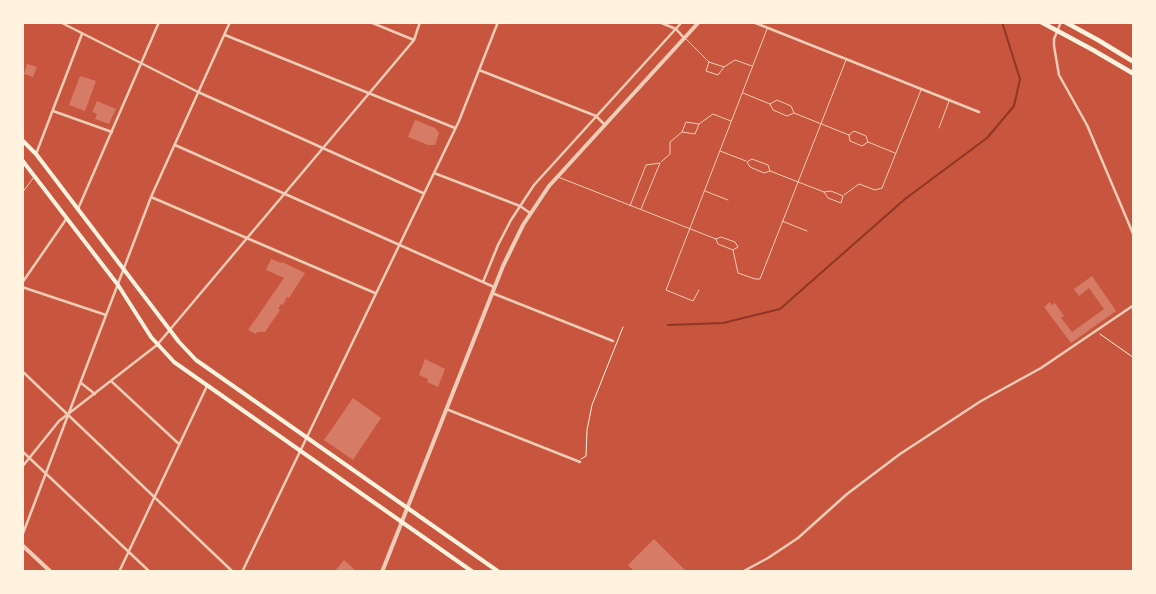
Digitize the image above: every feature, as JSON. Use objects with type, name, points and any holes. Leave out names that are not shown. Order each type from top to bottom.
[{"type":"main road","points":[[1041,22],[1087,46],[1134,74]]},
{"type":"main road","points":[[1063,22],[1134,62]]},
{"type":"main road","points":[[22,140],[36,154],[178,342],[198,362],[499,572]]},
{"type":"main road","points":[[22,160],[118,285],[157,345],[181,368],[472,572]]},
{"type":"street","points":[[60,22],[198,92],[423,194]]},
{"type":"street","points":[[78,209],[159,22]]},
{"type":"street","points":[[22,536],[151,197],[230,22]]},
{"type":"street","points":[[370,22],[414,40]]},
{"type":"street","points":[[22,467],[60,421],[157,345],[414,40],[420,22]]},
{"type":"street","points":[[242,572],[455,128],[498,22]]},
{"type":"street","points":[[659,22],[676,29],[684,38]]},
{"type":"street","points":[[483,282],[498,245],[520,206],[541,177],[682,22]]},
{"type":"street","points":[[382,572],[494,287],[510,249],[530,212],[558,177],[699,22]]},
{"type":"street","points":[[753,22],[979,112]]},
{"type":"street","points":[[1063,22],[1054,39],[1059,75],[1087,125],[1134,236]]},
{"type":"street","points":[[36,154],[82,34]]},
{"type":"street","points":[[224,35],[455,128]]},
{"type":"street","points":[[479,70],[596,116],[605,125]]},
{"type":"street","points":[[53,111],[112,132]]},
{"type":"street","points":[[175,144],[494,287]]},
{"type":"street","points":[[434,173],[520,206],[530,212]]},
{"type":"street","points":[[151,197],[375,293]]},
{"type":"street","points":[[22,284],[67,218]]},
{"type":"street","points":[[22,288],[106,315]]},
{"type":"street","points":[[492,293],[613,341]]},
{"type":"street","points":[[742,572],[798,538],[847,494],[900,454],[981,401],[1041,368],[1134,305]]},
{"type":"street","points":[[22,371],[233,572]]},
{"type":"street","points":[[110,381],[179,444]]},
{"type":"street","points":[[81,383],[95,394]]},
{"type":"street","points":[[119,572],[207,386]]},
{"type":"street","points":[[446,409],[580,462]]},
{"type":"street","points":[[22,451],[150,572]]},
{"type":"street","points":[[22,545],[51,572]]},
{"type":"lane","points":[[699,290],[693,301],[666,290],[767,28]]},
{"type":"lane","points":[[684,38],[709,62],[724,68]]},
{"type":"lane","points":[[709,62],[706,71],[718,76],[724,68],[735,60],[753,66]]},
{"type":"lane","points":[[733,250],[738,273],[760,279],[846,60]]},
{"type":"lane","points":[[824,192],[828,198],[841,202],[843,196],[859,184],[875,190],[882,188],[921,89]]},
{"type":"lane","points":[[743,93],[770,104],[773,110],[787,116],[794,113],[849,135]]},
{"type":"lane","points":[[770,104],[777,100],[791,106],[794,113]]},
{"type":"lane","points":[[939,128],[950,100]]},
{"type":"lane","points":[[682,132],[695,134],[698,124],[713,114],[732,122]]},
{"type":"lane","points":[[630,206],[646,165],[660,162],[670,154],[670,142],[682,132],[686,122],[698,124]]},
{"type":"lane","points":[[849,135],[854,131],[860,133],[866,136],[868,142]]},
{"type":"lane","points":[[849,135],[850,141],[862,146],[868,142]]},
{"type":"lane","points":[[868,142],[896,153]]},
{"type":"lane","points":[[720,151],[747,162],[750,168],[764,173],[770,171],[824,192],[831,191],[843,196]]},
{"type":"lane","points":[[747,162],[752,159],[768,165],[770,171]]},
{"type":"lane","points":[[641,210],[660,162]]},
{"type":"lane","points":[[22,193],[34,176]]},
{"type":"lane","points":[[558,177],[716,239],[721,237],[736,242],[738,247],[733,250]]},
{"type":"lane","points":[[705,191],[728,200]]},
{"type":"lane","points":[[782,221],[807,231]]},
{"type":"lane","points":[[716,239],[718,244],[733,250]]},
{"type":"path","points":[[580,462],[582,457],[586,456],[587,430],[592,404],[623,327]]},
{"type":"path","points":[[1095,331],[1134,358]]},
{"type":"building","points":[[27,64],[37,67],[33,77],[24,74]]},
{"type":"building","points":[[80,76],[96,81],[85,111],[69,105]]},
{"type":"building","points":[[97,101],[116,109],[109,124],[95,119],[97,114],[92,112]]},
{"type":"building","points":[[415,120],[435,128],[439,133],[435,145],[428,145],[408,137]]},
{"type":"building","points":[[271,259],[305,273],[289,298],[287,297],[283,305],[281,304],[278,309],[280,310],[265,332],[257,332],[256,334],[248,330],[284,278],[266,270]]},
{"type":"building","points":[[1092,276],[1116,311],[1071,343],[1044,307],[1050,302],[1052,305],[1055,303],[1064,316],[1061,318],[1072,332],[1104,309],[1089,288],[1079,296],[1074,289]]},
{"type":"building","points":[[425,359],[445,369],[438,387],[427,382],[428,379],[419,375]]},
{"type":"building","points":[[353,398],[381,418],[353,460],[324,440]]},
{"type":"building","points":[[654,539],[687,572],[635,572],[628,565]]},
{"type":"building","points":[[344,560],[357,572],[334,572]]},
{"type":"waterway","points":[[668,325],[723,323],[780,309],[905,199],[987,138],[1014,106],[1020,79],[1002,22]]}]
